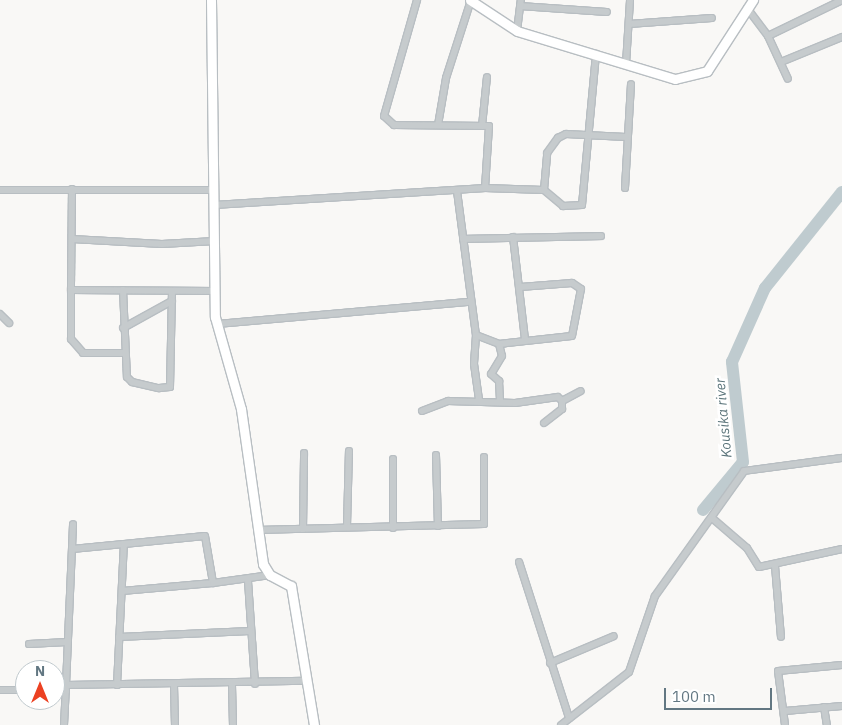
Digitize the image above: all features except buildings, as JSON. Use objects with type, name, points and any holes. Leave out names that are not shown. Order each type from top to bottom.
[{"type":"street","points":[[211,0],[217,324],[242,410],[263,564],[270,575],[291,586],[314,725]]},
{"type":"street","points":[[417,0],[384,116],[394,125],[489,126],[485,188]]},
{"type":"street","points":[[438,125],[446,78],[470,0],[517,31],[675,79],[707,71],[753,0]]},
{"type":"street","points":[[626,64],[630,0]]},
{"type":"street","points":[[768,36],[842,0]]},
{"type":"street","points":[[517,31],[521,3],[607,12]]},
{"type":"street","points":[[747,8],[768,36],[782,62],[788,80]]},
{"type":"street","points":[[629,24],[712,18]]},
{"type":"street","points":[[782,62],[842,37]]},
{"type":"street","points":[[214,205],[485,188],[544,190],[563,206],[582,205],[596,54]]},
{"type":"street","points":[[482,126],[487,77]]},
{"type":"street","points":[[626,188],[626,137],[631,84]]},
{"type":"street","points":[[544,190],[552,144],[566,134],[626,137]]},
{"type":"street","points":[[72,189],[71,339],[83,353],[124,353]]},
{"type":"street","points":[[0,190],[214,190]]},
{"type":"street","points":[[457,191],[470,302],[476,335],[474,364],[479,400]]},
{"type":"street","points":[[464,239],[600,236]]},
{"type":"street","points":[[513,237],[525,339]]},
{"type":"street","points":[[72,239],[162,244],[215,241]]},
{"type":"street","points":[[476,335],[499,344],[525,339],[572,336],[581,289],[572,283],[520,287]]},
{"type":"street","points":[[71,290],[215,291]]},
{"type":"street","points":[[123,290],[124,353],[132,382],[170,387],[172,291]]},
{"type":"street","points":[[123,328],[172,301]]},
{"type":"street","points":[[217,324],[355,316],[470,302]]},
{"type":"street","points":[[0,314],[9,323]]},
{"type":"street","points":[[499,344],[502,356],[491,374],[500,380],[500,402]]},
{"type":"street","points":[[562,401],[581,391]]},
{"type":"street","points":[[422,411],[448,401],[479,400],[500,402],[558,397],[562,401],[562,409],[544,423]]},
{"type":"street","points":[[347,526],[349,452]]},
{"type":"street","points":[[303,529],[304,454]]},
{"type":"street","points":[[436,456],[438,526]]},
{"type":"street","points":[[257,530],[347,526],[393,528],[484,524],[484,457]]},
{"type":"street","points":[[561,725],[630,672],[656,596],[744,471],[842,458]]},
{"type":"street","points":[[392,459],[393,528]]},
{"type":"street","points":[[712,518],[748,548],[759,567],[775,566],[842,549]]},
{"type":"street","points":[[64,725],[73,524]]},
{"type":"street","points":[[72,549],[205,536],[212,583]]},
{"type":"street","points":[[117,685],[124,544]]},
{"type":"street","points":[[518,562],[569,718]]},
{"type":"street","points":[[775,566],[781,637]]},
{"type":"street","points":[[122,591],[248,581],[270,575]]},
{"type":"street","points":[[248,581],[255,684]]},
{"type":"street","points":[[119,637],[250,631]]},
{"type":"street","points":[[550,662],[614,636]]},
{"type":"street","points":[[29,644],[67,642]]},
{"type":"street","points":[[785,725],[785,711],[778,671],[842,666]]},
{"type":"street","points":[[66,688],[117,685],[232,685],[306,681]]},
{"type":"street","points":[[174,685],[175,725]]},
{"type":"street","points":[[232,685],[233,725]]},
{"type":"street","points":[[0,690],[15,690]]},
{"type":"street","points":[[785,711],[842,706]]},
{"type":"street","points":[[824,708],[827,725]]},
{"type":"waterway","name":"Kousika river","points":[[703,510],[743,462],[732,362],[765,288],[842,192]]}]
